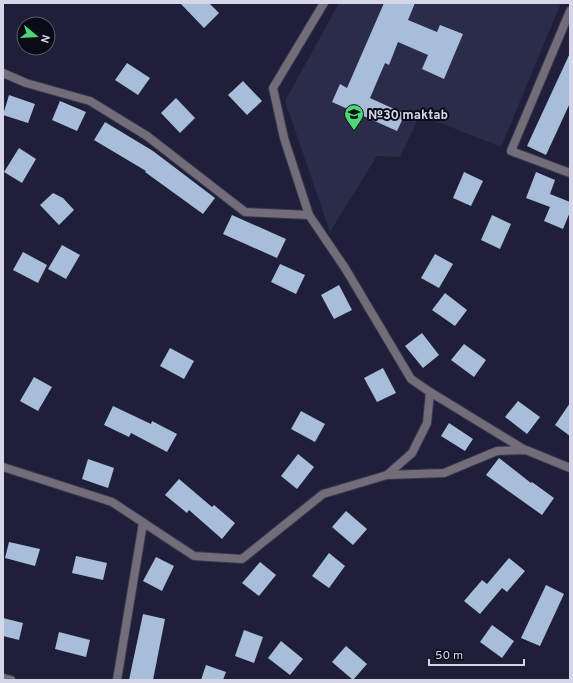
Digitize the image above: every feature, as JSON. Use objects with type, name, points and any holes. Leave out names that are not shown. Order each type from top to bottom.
[{"type":"street","points":[[324,3],[273,88],[284,138],[309,215],[345,268],[411,379],[526,450],[570,468]]},
{"type":"street","points":[[570,11],[511,151],[570,173]]},
{"type":"street","points":[[3,73],[26,83],[90,101],[147,136],[245,212],[309,215]]},
{"type":"street","points":[[387,475],[412,453],[426,423],[430,392]]},
{"type":"street","points":[[3,467],[112,502],[194,556],[242,559],[323,494],[387,475],[444,474],[497,451],[526,450]]},
{"type":"street","points":[[117,680],[143,523]]},
{"type":"street","points":[[3,678],[11,680]]},
{"type":"shaded area","name":"№30 maktab","points":[[339,3],[561,3],[501,147],[420,115],[400,157],[377,156],[330,232],[285,101]]},
{"type":"building","points":[[180,3],[209,3],[219,13],[204,28]]},
{"type":"building","points":[[384,3],[415,3],[408,20],[437,32],[440,25],[463,34],[444,79],[422,69],[428,55],[398,42],[389,65],[385,63],[370,98],[405,114],[397,131],[332,102],[340,84],[347,88]]},
{"type":"building","points":[[570,53],[570,103],[546,155],[527,146]]},
{"type":"building","points":[[127,63],[150,78],[138,95],[115,80]]},
{"type":"building","points":[[243,81],[262,101],[247,115],[228,95]]},
{"type":"building","points":[[9,95],[35,104],[28,123],[3,115]]},
{"type":"building","points":[[176,98],[195,118],[180,133],[161,113]]},
{"type":"building","points":[[60,101],[86,112],[77,131],[52,120]]},
{"type":"building","points":[[105,122],[153,151],[215,198],[203,214],[145,172],[146,171],[94,140]]},
{"type":"building","points":[[19,148],[36,159],[22,183],[4,172]]},
{"type":"building","points":[[464,172],[483,181],[471,206],[453,198]]},
{"type":"building","points":[[536,172],[555,180],[550,194],[570,202],[570,212],[563,229],[544,221],[550,207],[526,198]]},
{"type":"building","points":[[53,193],[63,198],[74,210],[59,225],[40,205]]},
{"type":"building","points":[[232,215],[286,239],[277,258],[223,234]]},
{"type":"building","points":[[492,215],[511,224],[500,249],[481,240]]},
{"type":"building","points":[[62,245],[80,255],[66,279],[48,269]]},
{"type":"building","points":[[23,252],[47,265],[38,283],[13,270]]},
{"type":"building","points":[[435,254],[453,264],[439,288],[421,278]]},
{"type":"building","points":[[280,264],[305,275],[296,294],[271,282]]},
{"type":"building","points":[[339,285],[352,310],[334,319],[321,295]]},
{"type":"building","points":[[445,293],[467,310],[455,326],[432,310]]},
{"type":"building","points":[[422,333],[439,355],[423,368],[405,346]]},
{"type":"building","points":[[464,344],[486,360],[474,377],[451,360]]},
{"type":"building","points":[[170,348],[194,361],[184,379],[160,366]]},
{"type":"building","points":[[383,368],[396,393],[377,402],[364,378]]},
{"type":"building","points":[[34,377],[52,387],[38,411],[20,401]]},
{"type":"building","points":[[518,401],[540,417],[527,434],[505,417]]},
{"type":"building","points":[[570,403],[570,436],[555,425]]},
{"type":"building","points":[[113,406],[151,424],[152,421],[177,434],[167,452],[131,433],[129,437],[104,425]]},
{"type":"building","points":[[301,411],[325,424],[315,442],[291,429]]},
{"type":"building","points":[[449,423],[473,439],[465,451],[441,436]]},
{"type":"building","points":[[298,454],[314,467],[297,489],[281,476]]},
{"type":"building","points":[[499,458],[531,483],[532,482],[554,498],[542,515],[486,475]]},
{"type":"building","points":[[88,459],[114,468],[108,488],[82,479]]},
{"type":"building","points":[[179,479],[212,507],[214,505],[235,523],[222,539],[189,510],[187,513],[165,495]]},
{"type":"building","points":[[346,511],[367,529],[353,545],[332,527]]},
{"type":"building","points":[[9,542],[40,549],[35,566],[5,558]]},
{"type":"building","points":[[329,553],[345,566],[329,588],[312,576]]},
{"type":"building","points":[[76,556],[107,563],[103,580],[72,573]]},
{"type":"building","points":[[156,557],[174,566],[162,591],[143,581]]},
{"type":"building","points":[[509,558],[525,571],[507,592],[502,588],[480,614],[464,601],[482,580],[487,584]]},
{"type":"building","points":[[260,562],[276,575],[259,596],[242,583]]},
{"type":"building","points":[[546,585],[564,594],[540,646],[521,638]]},
{"type":"building","points":[[143,614],[165,619],[153,680],[129,680]]},
{"type":"building","points":[[3,618],[23,623],[19,640],[3,636]]},
{"type":"building","points":[[492,625],[514,641],[502,658],[480,642]]},
{"type":"building","points":[[244,630],[263,637],[254,663],[235,656]]},
{"type":"building","points":[[59,632],[90,640],[86,657],[55,649]]},
{"type":"building","points":[[281,641],[303,659],[290,675],[268,658]]},
{"type":"building","points":[[346,646],[367,664],[353,680],[332,662]]},
{"type":"building","points":[[206,665],[226,672],[223,680],[201,680]]},
{"type":"place","name":"№30 maktab","points":[[354,131]]}]
